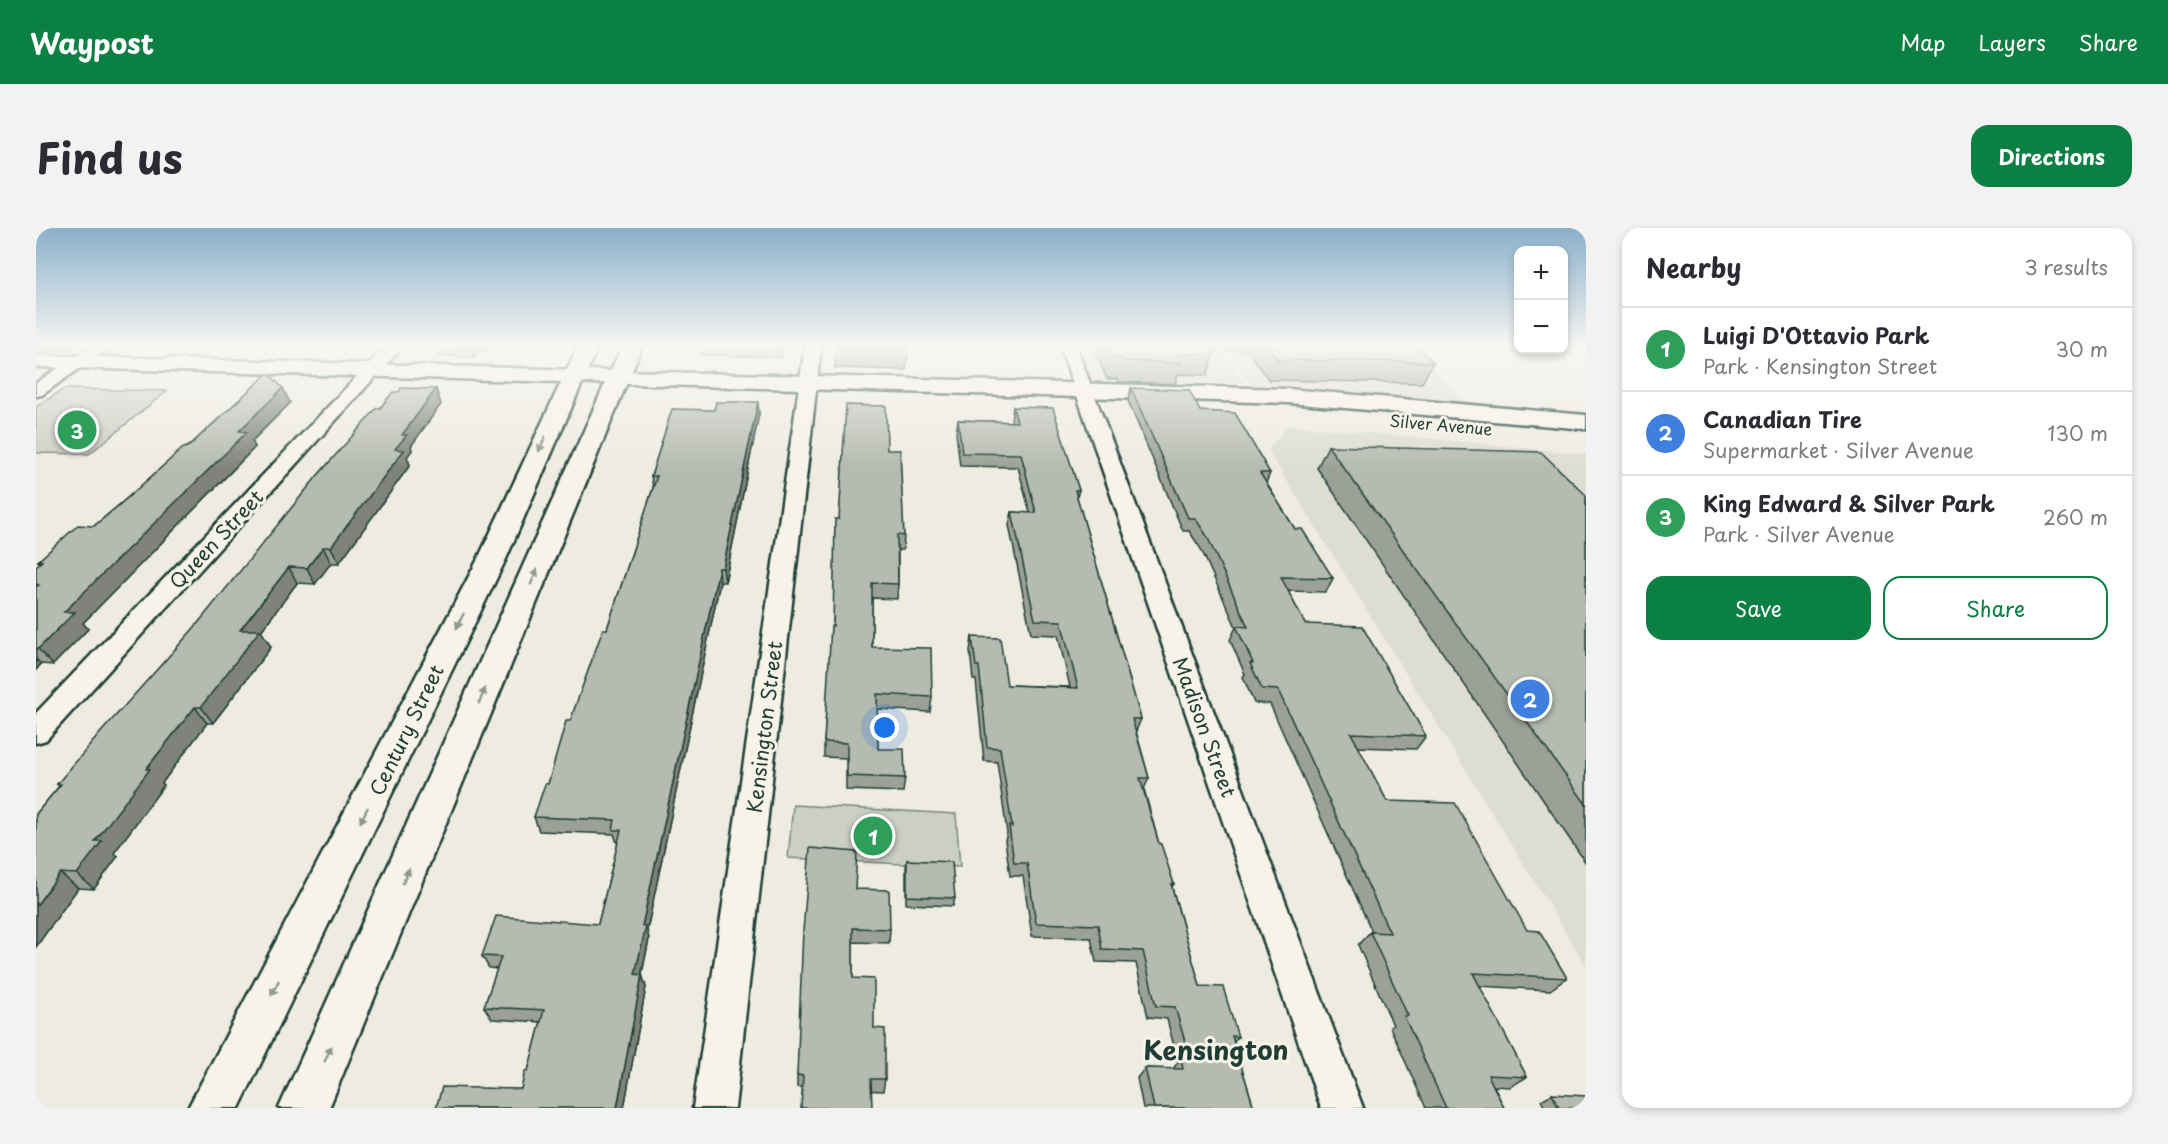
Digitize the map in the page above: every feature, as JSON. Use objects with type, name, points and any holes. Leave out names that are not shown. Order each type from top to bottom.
[{"type":"street","name":"Queen Street","points":[[36,732],[358,387]]},
{"type":"street","name":"Century Street","points":[[213,1108],[492,559],[568,387]]},
{"type":"street","points":[[304,1108],[615,387]]},
{"type":"street","name":"Silver Avenue","points":[[714,387],[1087,398],[1586,435]]},
{"type":"street","name":"Madison Street","points":[[1083,387],[1341,1108]]},
{"type":"street","name":"Kensington Street","points":[[714,1108],[807,390]]},
{"type":"street","name":"Silver Avenue","points":[[1087,398],[1288,396],[1586,422]]},
{"type":"street","points":[[1531,432],[1586,441]]},
{"type":"shaded area","points":[[1277,387],[1450,387],[1466,402]]},
{"type":"shaded area","points":[[64,389],[167,391],[89,454],[36,453],[36,407]]},
{"type":"shaded area","points":[[1288,425],[1586,454],[1586,965],[1268,450]]},
{"type":"shaded area","points":[[793,805],[956,814],[960,867],[788,858]]},
{"type":"building","points":[[253,387],[283,388],[239,431],[247,432],[64,612],[75,612],[38,649],[36,648],[36,587],[39,585],[36,584],[36,566],[42,561],[38,561],[78,525],[94,526],[182,449],[189,446]]},
{"type":"building","points":[[401,388],[436,389],[402,435],[407,435],[395,449],[404,450],[331,547],[323,547],[307,568],[289,567],[240,630],[260,630],[201,707],[195,707],[146,769],[150,769],[95,841],[102,841],[77,874],[60,873],[36,906],[36,814],[61,784],[57,784],[194,628],[318,475],[377,408],[380,408],[393,392],[399,392]]},
{"type":"building","points":[[1131,388],[1189,390],[1200,411],[1235,413],[1270,473],[1260,473],[1295,529],[1302,529],[1333,578],[1281,577],[1305,624],[1362,626],[1426,736],[1351,733],[1387,801],[1455,803],[1527,930],[1539,931],[1567,978],[1473,973],[1527,1077],[1488,1075],[1504,1108],[1446,1108],[1404,1016],[1408,1016],[1370,932],[1390,933],[1278,690],[1262,689],[1236,626],[1248,627],[1207,536],[1195,518],[1188,518]]},
{"type":"building","points":[[716,402],[758,402],[723,568],[719,568],[642,926],[646,926],[635,974],[642,975],[617,1108],[436,1108],[442,1087],[521,1089],[525,1071],[528,1071],[544,1010],[484,1007],[501,957],[482,956],[496,916],[598,924],[621,830],[613,830],[615,820],[534,817],[545,784],[548,784],[566,721],[570,721],[603,629],[607,629],[657,476],[651,476],[672,409],[714,410]]},
{"type":"building","points":[[846,405],[886,406],[887,450],[900,450],[904,536],[897,535],[898,584],[872,583],[872,647],[931,648],[932,697],[877,694],[878,749],[904,749],[905,778],[847,776],[847,743],[824,742],[831,626],[833,626],[835,519],[839,519]]},
{"type":"building","points":[[1013,407],[1053,408],[1079,490],[1075,490],[1141,719],[1132,719],[1149,778],[1140,778],[1159,844],[1161,844],[1174,884],[1171,884],[1200,986],[1223,987],[1238,1037],[1232,1036],[1254,1108],[1154,1108],[1145,1068],[1183,1069],[1181,1059],[1190,1059],[1175,1007],[1156,1006],[1143,951],[1102,949],[1098,925],[1036,923],[1027,863],[1014,863],[1009,826],[1012,827],[1000,748],[987,747],[979,666],[976,666],[972,637],[1000,638],[1007,685],[1078,688],[1061,621],[1035,620],[1012,512],[1036,513],[1021,454],[962,453],[958,420],[1017,422]]},
{"type":"building","points":[[1328,446],[1541,452],[1586,495],[1586,804]]},
{"type":"building","points":[[810,848],[857,852],[855,889],[889,890],[890,929],[853,928],[853,978],[874,979],[874,1028],[885,1029],[885,1079],[871,1079],[872,1108],[801,1108],[803,1076],[797,1075],[803,931]]},
{"type":"building","points":[[907,860],[952,862],[955,898],[907,896]]},
{"type":"building","points":[[1552,1094],[1586,1096],[1586,1108],[1559,1108]]},
{"type":"place","name":"King Edward & Silver Park","points":[[77,430]]},
{"type":"place","name":"Canadian Tire","points":[[1530,699]]},
{"type":"place","name":"Luigi D'Ottavio Park","points":[[873,836]]},
{"type":"district","name":"Kensington","points":[[1216,1049]]}]
